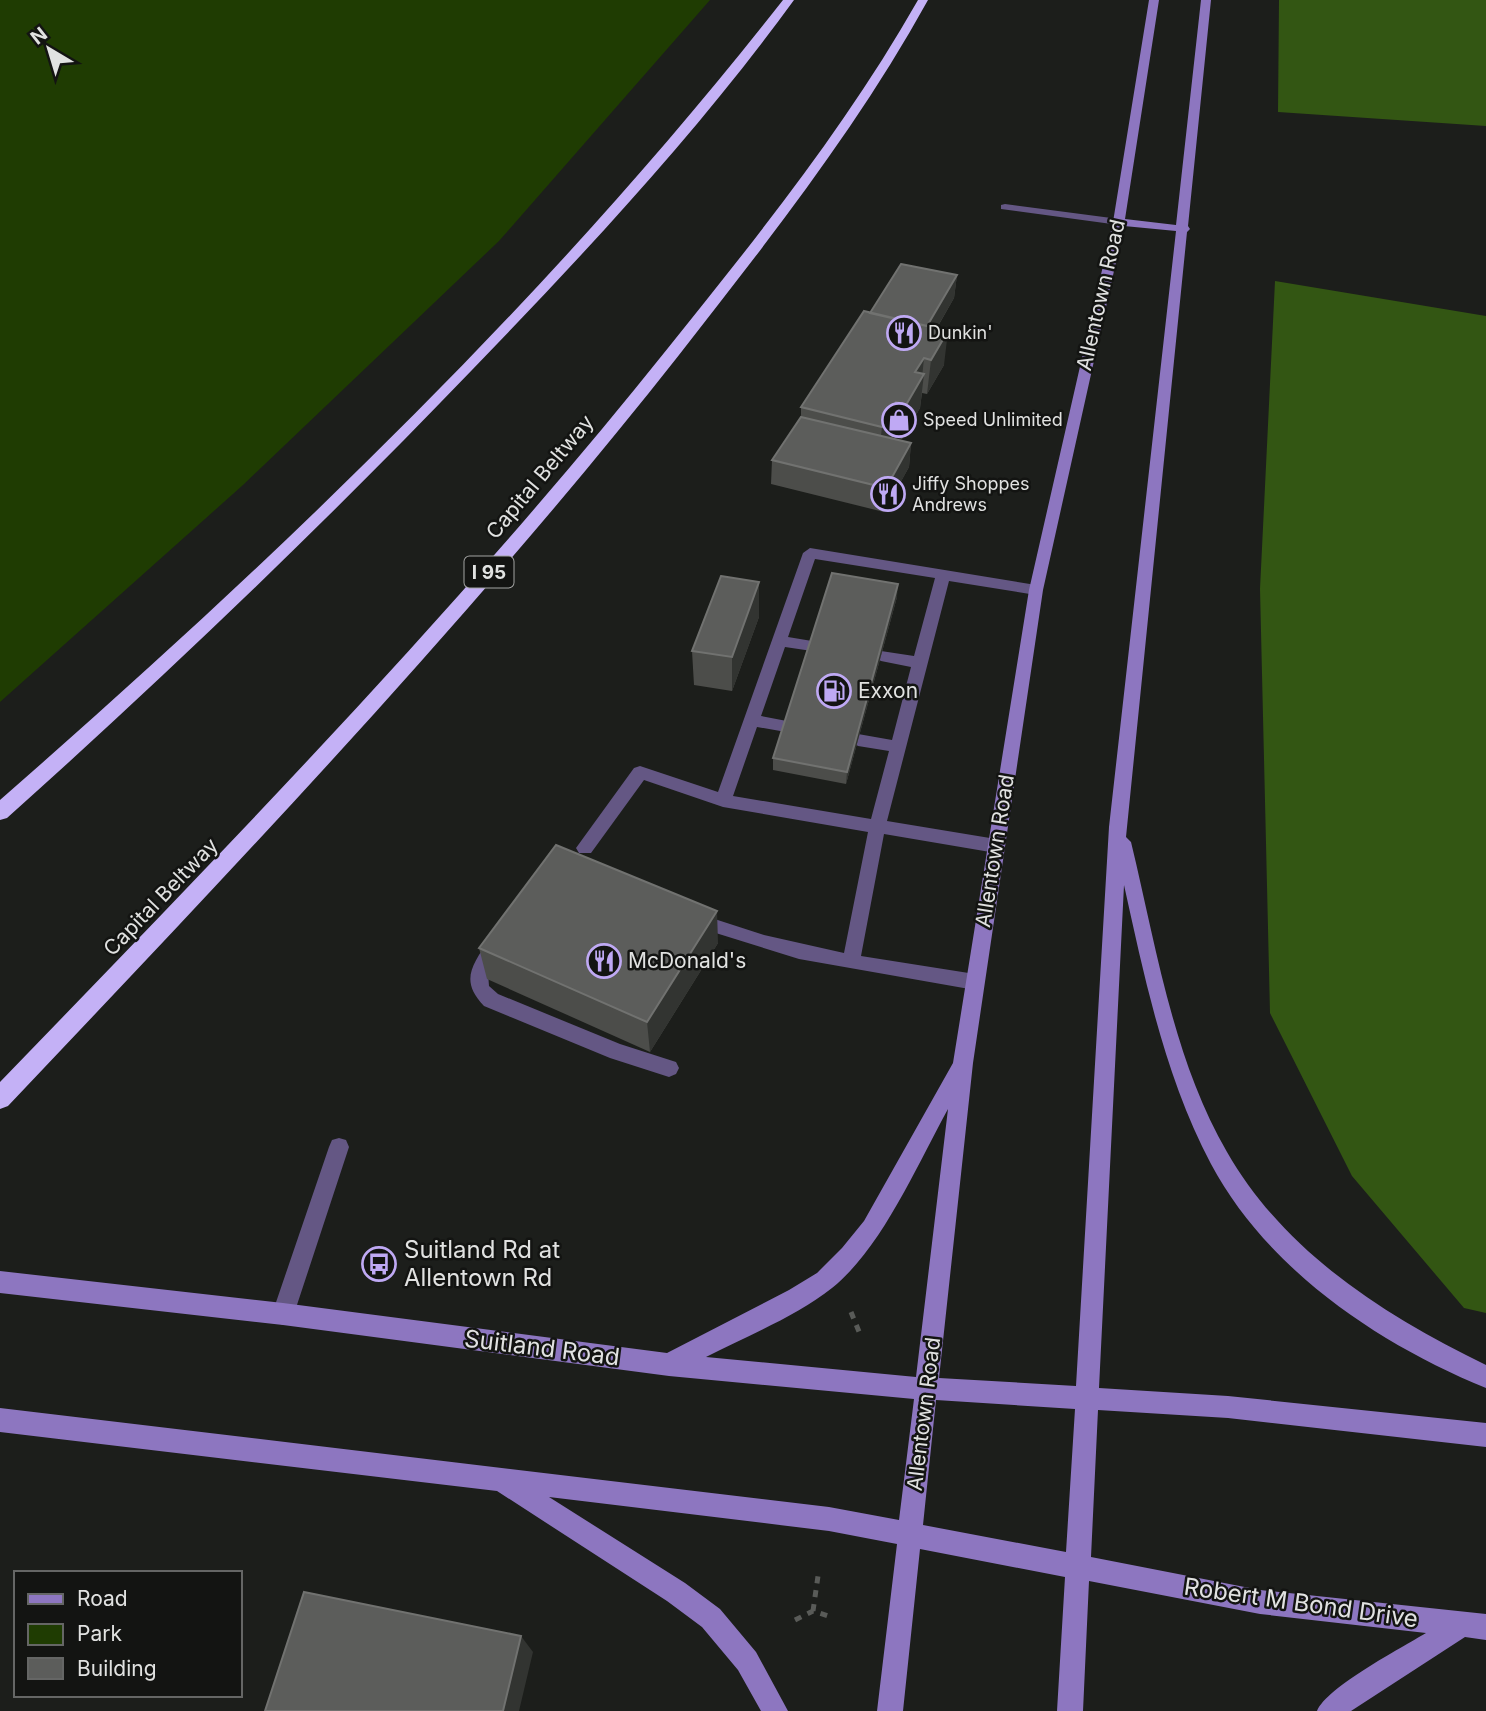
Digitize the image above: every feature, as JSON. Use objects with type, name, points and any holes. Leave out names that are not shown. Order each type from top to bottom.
[{"type":"highway","points":[[0,812],[118,708],[334,501],[502,332],[642,181],[731,76],[789,0]]},
{"type":"highway","name":"Capital Beltway","points":[[0,1098],[288,795],[502,558],[656,376],[774,223],[858,106],[923,0]]},
{"type":"main road","name":"Allentown Road","points":[[890,1711],[963,1063],[975,982],[1036,590],[1119,222],[1154,0]]},
{"type":"main road","points":[[1070,1711],[1118,827],[1166,365],[1184,229],[1206,0]]},
{"type":"main road","points":[[1119,222],[1184,229]]},
{"type":"main road","points":[[1118,827],[1180,1063],[1219,1157],[1244,1197],[1278,1240],[1359,1308],[1402,1335],[1486,1377]]},
{"type":"main road","points":[[669,1365],[797,1298],[825,1280],[850,1255],[871,1228],[963,1063]]},
{"type":"main road","name":"Suitland Road","points":[[0,1282],[283,1314],[669,1365],[853,1384],[1086,1398]]},
{"type":"main road","points":[[1086,1398],[1228,1407],[1486,1434]]},
{"type":"main road","points":[[0,1420],[829,1519],[1076,1566]]},
{"type":"main road","points":[[499,1480],[676,1592],[711,1618],[747,1661],[775,1711]]},
{"type":"main road","name":"Robert M Bond Drive","points":[[1076,1566],[1260,1602],[1475,1626]]},
{"type":"main road","points":[[1330,1711],[1361,1688],[1475,1626]]},
{"type":"lane","points":[[1004,207],[1119,222]]},
{"type":"lane","points":[[723,801],[810,553],[1036,590]]},
{"type":"lane","points":[[842,960],[943,574]]},
{"type":"lane","points":[[780,640],[812,646]]},
{"type":"lane","points":[[881,656],[920,663]]},
{"type":"lane","points":[[753,720],[786,726]]},
{"type":"lane","points":[[858,740],[898,747]]},
{"type":"lane","points":[[585,848],[640,772],[723,801],[996,846]]},
{"type":"lane","points":[[678,913],[738,937],[842,960],[975,982]]},
{"type":"lane","points":[[505,931],[479,972],[480,989],[491,1000],[617,1052],[669,1068]]},
{"type":"lane","points":[[283,1314],[339,1147]]},
{"type":"path","points":[[851,1312],[860,1334]]},
{"type":"path","points":[[813,1611],[818,1576]]},
{"type":"path","points":[[795,1620],[813,1611],[831,1617]]},
{"type":"green space","points":[[0,0],[710,0],[499,241],[243,485],[0,702]]},
{"type":"green space","points":[[1279,0],[1486,0],[1486,126],[1278,112]]},
{"type":"green space","points":[[1275,281],[1486,316],[1486,1313],[1464,1308],[1352,1176],[1270,1013],[1260,589]]},
{"type":"building","points":[[901,264],[957,275],[927,326],[870,313]]},
{"type":"building","points":[[864,311],[948,331],[931,360],[924,358],[915,372],[924,374],[906,405],[896,402],[882,427],[801,407]]},
{"type":"building","points":[[801,417],[911,443],[886,488],[772,460]]},
{"type":"building","name":"Exxon","points":[[832,573],[898,584],[847,772],[773,758]]},
{"type":"building","points":[[721,576],[759,582],[732,657],[692,651]]},
{"type":"building","name":"McDonald's","points":[[556,845],[717,911],[647,1022],[479,948]]},
{"type":"building","points":[[304,1592],[521,1636],[503,1711],[265,1711]]},
{"type":"place","name":"Dunkin'","points":[[904,333]]},
{"type":"place","name":"Speed Unlimited","points":[[899,420]]},
{"type":"place","name":"Jiffy Shoppes Andrews","points":[[888,494]]},
{"type":"place","name":"Exxon","points":[[834,691]]},
{"type":"place","name":"McDonald's","points":[[604,961]]},
{"type":"place","name":"Suitland Rd at Allentown Rd","points":[[379,1264]]}]
